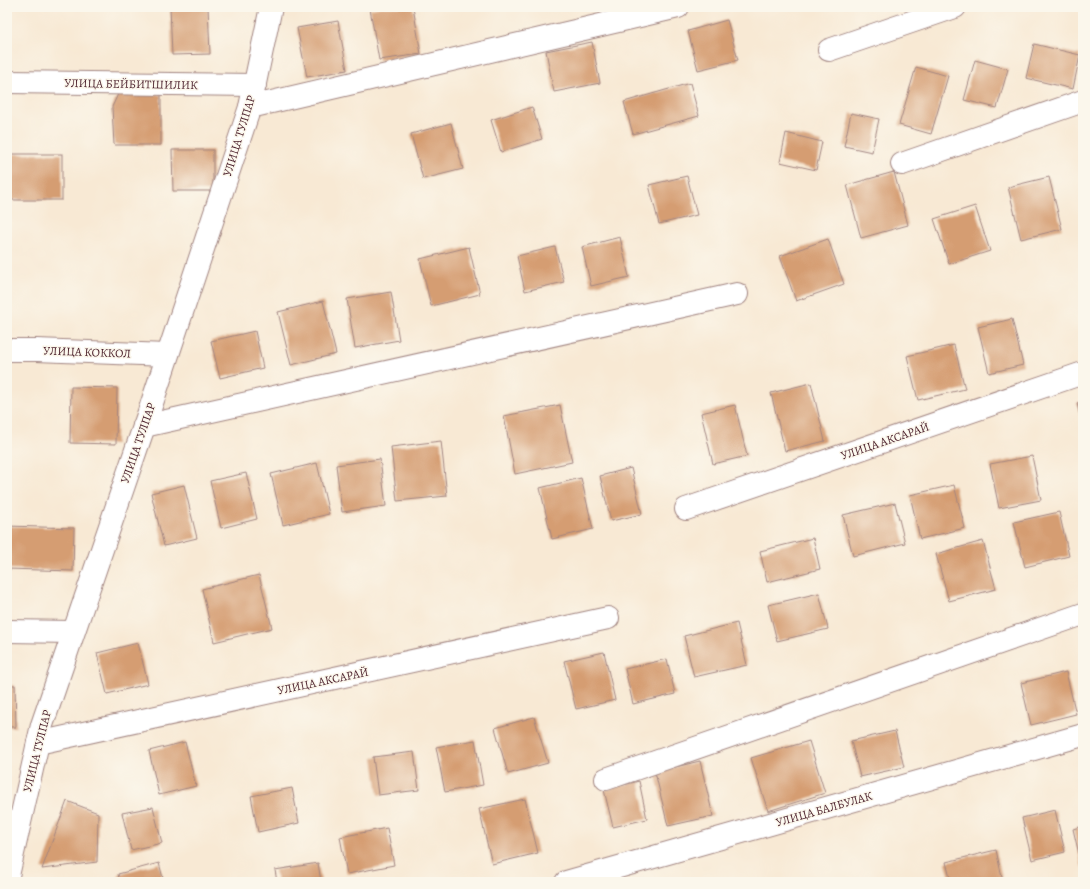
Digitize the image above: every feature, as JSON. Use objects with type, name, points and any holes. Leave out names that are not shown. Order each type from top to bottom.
[{"type":"street","name":"УЛИЦА ТУЛПАР","points":[[7,880],[10,856],[42,725],[144,426],[250,107],[271,7]]},
{"type":"street","points":[[250,107],[678,7]]},
{"type":"street","points":[[829,50],[955,7]]},
{"type":"street","name":"УЛИЦА БЕЙБИТШИЛИК","points":[[7,82],[255,85]]},
{"type":"street","points":[[902,164],[1083,101]]},
{"type":"street","points":[[144,426],[737,294]]},
{"type":"street","name":"УЛИЦА КОККОЛ","points":[[7,350],[167,355]]},
{"type":"street","name":"УЛИЦА АКСАРАЙ","points":[[686,509],[1083,373]]},
{"type":"street","points":[[606,779],[1083,614]]},
{"type":"street","name":"УЛИЦА АКСАРАЙ","points":[[38,743],[608,618]]},
{"type":"street","points":[[7,631],[73,632]]},
{"type":"street","name":"УЛИЦА БАЛБУЛАК","points":[[566,882],[1083,735]]},
{"type":"building","points":[[170,7],[208,7],[210,54],[172,55]]},
{"type":"building","points":[[380,7],[413,7],[421,54],[379,60],[370,9]]},
{"type":"building","points":[[727,20],[738,60],[698,70],[688,31]]},
{"type":"building","points":[[338,21],[347,70],[307,77],[297,28]]},
{"type":"building","points":[[592,42],[600,83],[554,92],[546,51]]},
{"type":"building","points":[[1034,44],[1080,55],[1073,89],[1026,78]]},
{"type":"building","points":[[975,60],[1008,69],[997,108],[964,100]]},
{"type":"building","points":[[916,67],[948,76],[931,134],[899,125]]},
{"type":"building","points":[[690,83],[699,116],[633,134],[624,102]]},
{"type":"building","points":[[119,92],[146,92],[161,95],[161,145],[114,145],[112,107]]},
{"type":"building","points":[[532,107],[542,139],[501,152],[491,120]]},
{"type":"building","points":[[851,113],[879,119],[872,152],[844,146]]},
{"type":"building","points":[[451,123],[463,169],[423,179],[411,134]]},
{"type":"building","points":[[786,133],[822,142],[816,170],[780,162]]},
{"type":"building","points":[[172,150],[213,150],[213,191],[173,191]]},
{"type":"building","points":[[7,154],[62,154],[62,200],[7,200]]},
{"type":"building","points":[[894,172],[908,225],[861,238],[847,185]]},
{"type":"building","points":[[687,176],[697,215],[659,224],[649,185]]},
{"type":"building","points":[[1049,177],[1062,229],[1021,239],[1008,187]]},
{"type":"building","points":[[975,206],[990,251],[949,264],[934,219]]},
{"type":"building","points":[[620,237],[629,277],[591,286],[582,247]]},
{"type":"building","points":[[828,239],[844,284],[796,301],[780,256]]},
{"type":"building","points":[[469,247],[480,294],[431,306],[420,259]]},
{"type":"building","points":[[555,247],[564,282],[525,291],[517,256]]},
{"type":"building","points":[[391,292],[399,340],[355,348],[347,299]]},
{"type":"building","points":[[323,301],[336,354],[291,365],[278,312]]},
{"type":"building","points":[[1012,319],[1023,365],[989,373],[978,327]]},
{"type":"building","points":[[255,331],[263,368],[220,378],[211,341]]},
{"type":"building","points":[[954,345],[965,389],[918,400],[907,356]]},
{"type":"building","points":[[811,383],[825,441],[785,451],[771,393]]},
{"type":"building","points":[[71,387],[117,388],[116,444],[70,443]]},
{"type":"building","points":[[1083,401],[1083,425],[1082,425],[1077,403]]},
{"type":"building","points":[[560,405],[572,462],[515,474],[504,416]]},
{"type":"building","points":[[735,405],[747,456],[713,464],[701,413]]},
{"type":"building","points":[[441,441],[447,496],[397,501],[391,447]]},
{"type":"building","points":[[1032,456],[1041,500],[999,508],[990,464]]},
{"type":"building","points":[[380,459],[386,506],[342,512],[336,465]]},
{"type":"building","points":[[317,463],[329,514],[283,525],[271,474]]},
{"type":"building","points":[[631,468],[642,514],[611,521],[600,476]]},
{"type":"building","points":[[246,473],[257,519],[221,528],[210,481]]},
{"type":"building","points":[[581,478],[593,529],[552,539],[540,488]]},
{"type":"building","points":[[184,485],[197,538],[164,546],[151,493]]},
{"type":"building","points":[[954,485],[965,528],[920,539],[910,495]]},
{"type":"building","points":[[895,503],[905,543],[853,556],[843,515]]},
{"type":"building","points":[[1059,512],[1069,556],[1025,567],[1014,522]]},
{"type":"building","points":[[7,526],[74,528],[73,571],[7,569]]},
{"type":"building","points":[[813,538],[820,569],[767,582],[760,551]]},
{"type":"building","points":[[983,541],[996,589],[949,601],[936,554]]},
{"type":"building","points":[[259,575],[272,628],[214,642],[202,589]]},
{"type":"building","points":[[819,593],[828,629],[777,641],[768,605]]},
{"type":"building","points":[[737,623],[747,665],[694,677],[684,636]]},
{"type":"building","points":[[138,643],[148,684],[107,694],[97,653]]},
{"type":"building","points":[[604,652],[615,700],[576,709],[564,661]]},
{"type":"building","points":[[667,659],[675,694],[633,704],[625,669]]},
{"type":"building","points":[[1066,672],[1076,714],[1031,725],[1021,683]]},
{"type":"building","points":[[7,685],[15,685],[16,727],[7,727]]},
{"type":"building","points":[[534,717],[548,763],[508,774],[495,728]]},
{"type":"building","points":[[895,731],[904,767],[860,777],[851,741]]},
{"type":"building","points":[[475,740],[483,785],[445,792],[436,747]]},
{"type":"building","points":[[809,741],[825,793],[768,811],[751,758]]},
{"type":"building","points":[[185,742],[196,786],[159,795],[149,751]]},
{"type":"building","points":[[414,752],[419,790],[378,795],[373,757]]},
{"type":"building","points":[[700,761],[713,816],[668,826],[655,772]]},
{"type":"building","points":[[639,781],[647,819],[613,827],[604,790]]},
{"type":"building","points":[[292,788],[299,823],[258,832],[251,796]]},
{"type":"building","points":[[525,799],[538,853],[492,864],[479,809]]},
{"type":"building","points":[[67,801],[98,813],[97,862],[42,869]]},
{"type":"building","points":[[153,807],[162,843],[131,850],[122,813]]},
{"type":"building","points":[[1055,810],[1065,852],[1032,860],[1022,818]]},
{"type":"building","points":[[1083,826],[1083,867],[1082,867],[1073,829]]},
{"type":"building","points":[[387,828],[394,865],[347,874],[340,837]]},
{"type":"building","points":[[996,850],[1003,882],[951,882],[946,862]]},
{"type":"building","points":[[159,863],[164,882],[120,882],[118,874]]},
{"type":"building","points":[[318,863],[321,882],[277,882],[275,870]]}]
